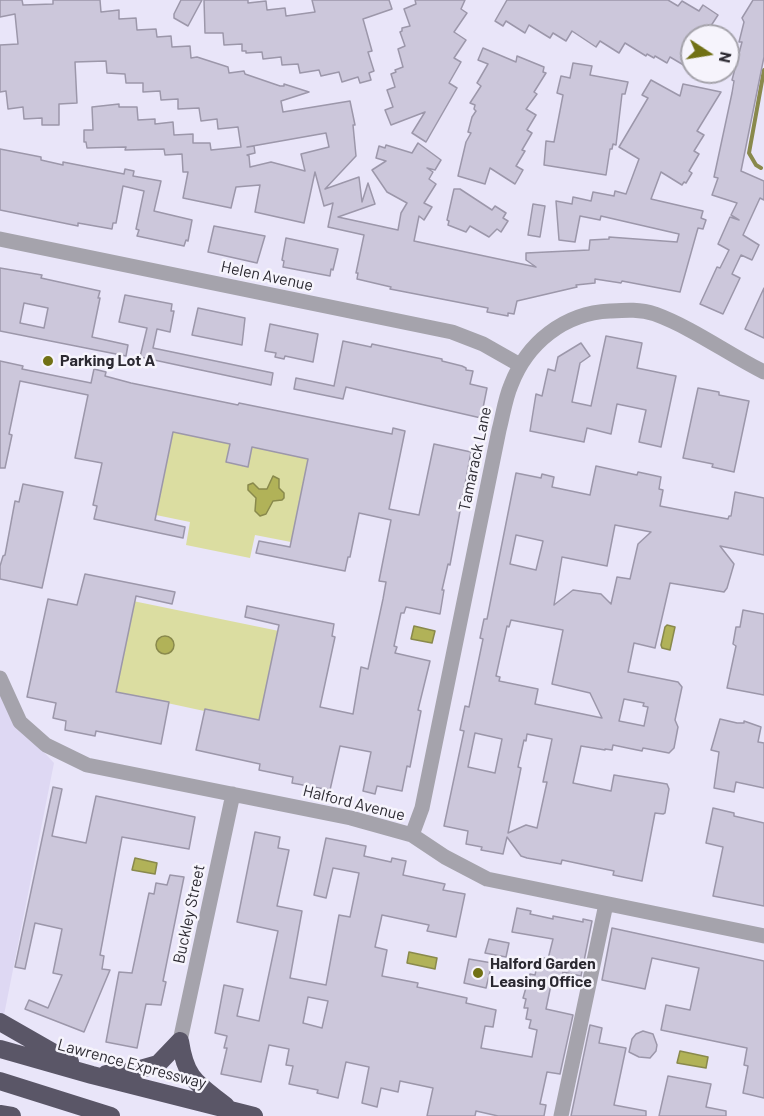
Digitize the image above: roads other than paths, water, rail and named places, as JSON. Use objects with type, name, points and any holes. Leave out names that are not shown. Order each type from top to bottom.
[{"type":"highway","points":[[0,1022],[92,1075],[130,1072],[158,1064],[180,1041]]},
{"type":"highway","points":[[180,1041],[184,1062],[193,1081],[232,1111]]},
{"type":"highway","name":"Lawrence Expressway","points":[[0,1049],[254,1116]]},
{"type":"highway","points":[[0,1082],[111,1116]]},
{"type":"highway","points":[[0,1114],[12,1116]]},
{"type":"street","name":"Helen Avenue","points":[[0,239],[452,332],[483,344],[520,365]]},
{"type":"street","name":"Tamarack Lane","points":[[412,836],[422,808],[497,436],[510,386],[520,365],[531,350],[548,333],[573,318],[589,313],[638,309],[656,315],[764,372]]},
{"type":"street","name":"Halford Avenue","points":[[0,678],[20,722],[46,745],[87,765],[351,818],[412,836],[445,857],[487,879],[764,936]]},
{"type":"street","name":"Buckley Street","points":[[180,1041],[233,794]]},
{"type":"street","points":[[561,1116],[606,904]]},
{"type":"waterway","points":[[761,168],[756,165],[749,153],[764,70]]},
{"type":"place","name":"Parking Lot A","points":[[48,361]]},
{"type":"place","name":"Halford Garden Leasing Office","points":[[478,973]]}]
